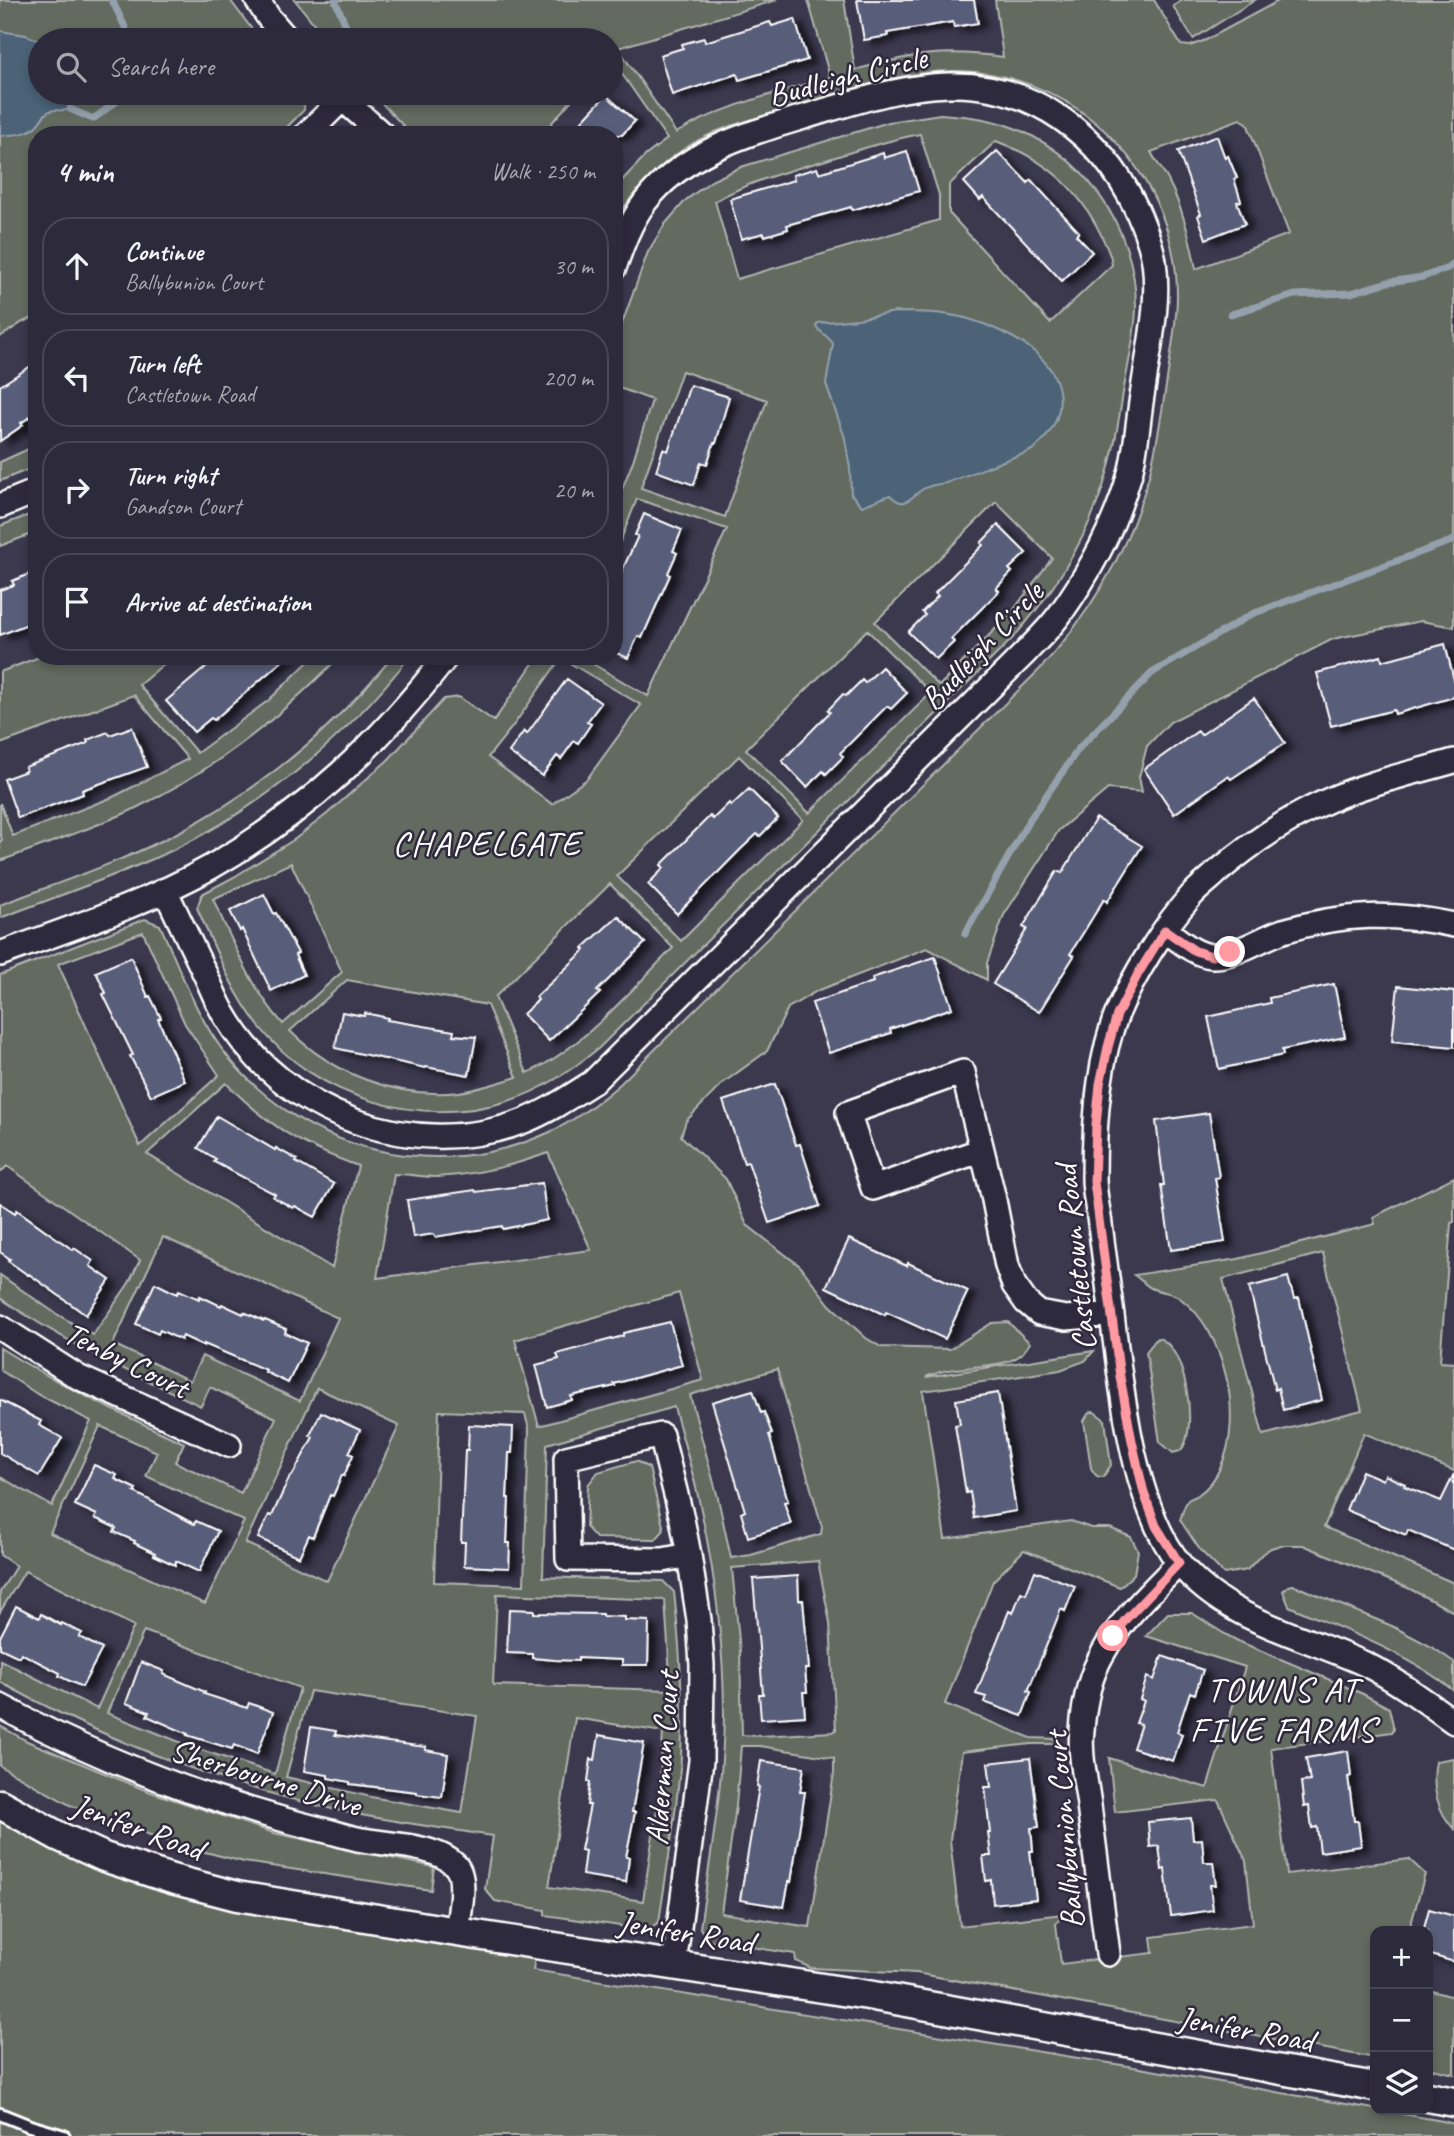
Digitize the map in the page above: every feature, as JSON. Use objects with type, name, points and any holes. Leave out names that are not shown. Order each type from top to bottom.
[{"type":"street","points":[[257,0],[278,28]]},
{"type":"street","name":"Budleigh Circle","points":[[165,890],[225,1016],[274,1074],[308,1100],[339,1116],[380,1129],[421,1135],[458,1136],[491,1131],[524,1121],[557,1105],[593,1082],[1026,652],[1059,616],[1088,572],[1110,527],[1130,473],[1156,304],[1154,260],[1144,225],[1124,183],[1102,153],[1074,126],[1015,95],[986,87],[915,87],[879,95],[727,141],[696,158],[664,182],[645,203],[623,242]]},
{"type":"street","points":[[314,126],[331,105]]},
{"type":"street","points":[[349,105],[373,126]]},
{"type":"street","points":[[0,506],[28,495]]},
{"type":"street","points":[[0,954],[165,890],[209,868],[253,841],[326,788],[369,748],[440,665]]},
{"type":"street","name":"Castletown Road","points":[[1454,761],[1330,799],[1286,821],[1235,857],[1192,895],[1165,930],[1117,1015],[1100,1084],[1094,1182],[1120,1377],[1144,1493],[1156,1526],[1179,1563],[1220,1601],[1394,1679],[1454,1722]]},
{"type":"street","points":[[1165,930],[1195,951],[1212,956],[1282,932],[1365,915],[1404,916],[1454,925]]},
{"type":"street","points":[[982,1150],[873,1188],[848,1113],[963,1072],[993,1195],[1007,1266],[1014,1285],[1026,1302],[1039,1313],[1066,1318],[1112,1314]]},
{"type":"street","name":"Tenby Court","points":[[0,1327],[78,1377],[229,1445]]},
{"type":"street","name":"Alderman Court","points":[[674,1965],[701,1748],[702,1665],[699,1620],[689,1555],[677,1495],[661,1435],[566,1458],[568,1559],[663,1560],[689,1555]]},
{"type":"street","name":"Ballybunion Court","points":[[1108,1955],[1081,1732],[1093,1676],[1101,1655],[1126,1619],[1179,1563]]},
{"type":"street","name":"Sherbourne Drive","points":[[0,1706],[118,1763],[213,1800],[360,1840],[425,1850],[443,1856],[456,1865],[462,1877],[457,1932]]},
{"type":"street","name":"Jenifer Road","points":[[0,1804],[58,1836],[104,1857],[237,1896],[881,1997],[1370,2086]]},
{"type":"street","points":[[1433,2098],[1454,2102]]},
{"type":"lane","points":[[0,2114],[64,2136]]},
{"type":"shaded area","points":[[0,0],[230,0],[251,28],[28,28],[28,105],[304,105],[304,110],[288,126],[28,126],[28,320],[0,337]]},
{"type":"shaded area","points":[[295,0],[777,0],[623,46],[623,28],[317,28]]},
{"type":"shaded area","points":[[808,0],[844,0],[855,70],[928,54],[963,53],[1003,57],[995,0],[1154,0],[1181,45],[1190,46],[1280,0],[1454,0],[1454,627],[1421,621],[1333,639],[1170,722],[1147,746],[1139,777],[1142,792],[1108,789],[1059,830],[1004,915],[987,963],[987,980],[927,948],[817,991],[788,1008],[767,1051],[723,1083],[686,1121],[681,1136],[726,1179],[747,1225],[800,1266],[830,1305],[866,1338],[881,1347],[950,1349],[992,1323],[1008,1322],[1030,1343],[1022,1354],[1011,1360],[949,1370],[926,1377],[1094,1351],[1085,1361],[1060,1370],[923,1391],[945,1539],[1071,1521],[1091,1528],[1110,1528],[1131,1537],[1138,1551],[1134,1574],[1120,1587],[1024,1550],[993,1581],[945,1704],[1031,1738],[1057,1739],[1057,1744],[1031,1744],[962,1752],[950,1840],[960,1926],[1063,1914],[1056,1924],[1061,1964],[1153,1953],[1151,1937],[1253,1924],[1246,1861],[1218,1800],[1115,1812],[1109,1758],[1207,1788],[1245,1667],[1146,1636],[1168,1613],[1192,1613],[1238,1641],[1363,1694],[1389,1708],[1394,1729],[1392,1732],[1271,1748],[1287,1874],[1409,1859],[1425,1874],[1410,1926],[1370,1926],[1370,2057],[916,1973],[811,1968],[796,1961],[795,1954],[708,1940],[700,1928],[721,1770],[724,1716],[722,1663],[718,1610],[705,1531],[674,1407],[547,1444],[543,1577],[663,1581],[674,1592],[681,1674],[681,1757],[659,1922],[647,1930],[545,1915],[545,1910],[495,1901],[485,1889],[493,1836],[360,1815],[253,1788],[124,1742],[0,1682],[0,1660],[97,1709],[134,1626],[25,1571],[0,1612],[0,1592],[16,1566],[0,1555],[0,1477],[52,1506],[91,1421],[37,1394],[0,1370],[0,1348],[68,1387],[184,1443],[175,1462],[241,1493],[276,1418],[210,1387],[201,1406],[73,1343],[0,1298],[0,1275],[55,1313],[93,1335],[129,1283],[140,1260],[7,1166],[0,1173],[0,975],[145,919],[160,925],[198,1010],[228,1057],[260,1090],[295,1117],[335,1137],[376,1150],[419,1156],[463,1156],[507,1148],[550,1132],[587,1110],[620,1084],[1040,669],[1092,603],[1131,530],[1157,443],[1177,306],[1176,270],[1165,222],[1144,179],[1114,140],[1096,123],[1066,102],[1014,79],[978,72],[938,71],[877,82],[715,132],[685,149],[657,170],[623,208],[623,179],[645,156],[667,139],[623,75],[623,55],[676,133],[732,107],[830,77]],"holes":[[[1240,119],[1247,123],[1289,234],[1196,269],[1178,202],[1151,152]],[[143,932],[185,1024],[219,1075],[140,1146],[58,964]],[[226,1083],[257,1112],[287,1133],[358,1166],[332,1268],[147,1154]],[[548,1153],[591,1250],[377,1278],[394,1174],[437,1177],[466,1174],[508,1166]],[[163,1237],[338,1318],[300,1401],[202,1356],[190,1381],[113,1344]],[[679,1293],[703,1380],[539,1426],[515,1340]],[[777,1369],[822,1527],[821,1534],[751,1555],[731,1558],[690,1395]],[[317,1388],[399,1426],[327,1581],[245,1543]],[[439,1411],[525,1414],[529,1429],[524,1585],[434,1582]],[[100,1426],[157,1452],[146,1476],[244,1521],[205,1604],[50,1533]],[[818,1561],[830,1623],[836,1730],[833,1732],[742,1735],[740,1651],[732,1568]],[[497,1594],[665,1600],[671,1690],[493,1684]],[[144,1631],[300,1688],[275,1774],[192,1747],[107,1713]],[[310,1691],[477,1716],[462,1813],[371,1797],[286,1777]],[[575,1718],[663,1732],[659,1795],[643,1901],[549,1887]],[[741,1746],[760,1746],[834,1758],[834,1773],[810,1927],[721,1913],[736,1806]]]},
{"type":"shaded area","points":[[1183,0],[1255,0],[1193,39],[1173,6]]},
{"type":"shaded area","points":[[383,105],[567,105],[549,126],[403,126]]},
{"type":"shaded area","points":[[940,114],[979,118],[1003,124],[1031,136],[1057,152],[1080,172],[1100,195],[1127,249],[1134,279],[1136,309],[1114,443],[1106,477],[1087,528],[1061,575],[1011,640],[599,1048],[567,1072],[508,1101],[474,1109],[405,1109],[371,1101],[339,1089],[309,1072],[281,1050],[258,1025],[224,968],[197,908],[202,894],[295,839],[327,814],[388,760],[444,699],[459,697],[494,721],[532,665],[556,665],[488,757],[552,804],[587,779],[641,705],[573,665],[595,665],[648,696],[727,529],[637,499],[623,534],[623,487],[652,400],[623,389],[623,321],[648,252],[665,224],[686,200],[711,181],[741,167],[889,122]],"holes":[[[920,134],[939,195],[939,220],[737,279],[715,201],[769,177]],[[996,141],[1017,150],[1053,172],[1081,201],[1102,237],[1112,265],[1050,323],[949,213],[949,185]],[[682,371],[767,400],[725,517],[641,488]],[[996,502],[1052,558],[1012,612],[939,686],[875,622]],[[867,630],[931,693],[809,813],[746,749]],[[739,756],[803,820],[681,941],[617,876]],[[291,863],[342,972],[283,1024],[252,980],[213,899]],[[610,884],[673,948],[586,1035],[547,1063],[527,1073],[495,997]],[[347,980],[487,1005],[517,1077],[459,1092],[412,1091],[367,1080],[326,1060],[290,1031]]]},
{"type":"shaded area","points":[[28,449],[28,470],[0,481],[0,462]]},
{"type":"shaded area","points":[[28,515],[28,535],[0,546],[0,526]]},
{"type":"shaded area","points":[[28,661],[28,665],[162,665],[139,685],[197,753],[269,700],[305,665],[331,665],[267,723],[189,779],[114,818],[0,861],[0,803],[13,836],[113,797],[188,759],[134,695],[0,744],[0,672]]},
{"type":"shaded area","points":[[385,665],[403,665],[332,741],[302,767],[240,812],[173,850],[0,918],[0,905],[135,853],[179,832],[239,796],[295,755]]},
{"type":"shaded area","points":[[1454,1177],[1454,1222],[1451,1223],[1440,1362],[1454,1363],[1454,1471],[1364,1433],[1324,1527],[1454,1583],[1454,1612],[1408,1588],[1303,1545],[1271,1548],[1247,1570],[1224,1574],[1200,1550],[1180,1520],[1188,1500],[1202,1492],[1214,1479],[1228,1446],[1231,1424],[1226,1377],[1219,1353],[1196,1313],[1177,1296],[1151,1288],[1134,1275],[1238,1259],[1375,1224],[1373,1217]],"holes":[[[1323,1253],[1362,1410],[1263,1435],[1223,1279]]]},
{"type":"shaded area","points":[[1157,1338],[1167,1343],[1175,1354],[1182,1370],[1189,1408],[1186,1441],[1180,1451],[1173,1453],[1160,1442],[1146,1352]]},
{"type":"shaded area","points":[[1093,1411],[1105,1420],[1111,1465],[1103,1477],[1097,1476],[1091,1468],[1084,1421]]},
{"type":"shaded area","points":[[636,1461],[649,1468],[664,1530],[656,1539],[596,1538],[586,1527],[588,1485],[598,1472]]},
{"type":"shaded area","points":[[1293,1585],[1392,1626],[1432,1647],[1454,1662],[1454,1691],[1396,1654],[1289,1606],[1283,1591]]},
{"type":"shaded area","points":[[0,1726],[27,1741],[145,1790],[274,1833],[434,1867],[431,1890],[244,1862],[182,1846],[119,1824],[70,1805],[0,1766]]},
{"type":"shaded area","points":[[1454,1758],[1454,1829],[1443,1814],[1434,1780],[1436,1761]]},
{"type":"shaded area","points":[[0,1817],[51,1844],[535,1955],[533,1970],[1128,2066],[1370,2108],[1370,2115],[1409,2115],[1454,2124],[1454,2136],[0,2136]]},
{"type":"shaded area","points":[[1433,1991],[1454,1997],[1454,2074],[1433,2069]]},
{"type":"water","points":[[0,31],[28,36],[28,105],[68,105],[70,109],[48,112],[36,126],[28,126],[28,132],[25,133],[0,136]]},
{"type":"water","points":[[895,312],[939,313],[965,318],[1022,343],[1037,354],[1054,377],[1060,401],[1058,413],[1046,436],[1028,452],[923,489],[904,502],[895,500],[890,495],[862,506],[851,494],[845,438],[826,384],[833,344],[816,326],[818,323]]},
{"type":"building","points":[[857,0],[974,0],[978,23],[954,27],[953,22],[887,33],[888,36],[864,40]]},
{"type":"building","points":[[795,19],[807,60],[739,80],[737,74],[672,95],[660,55],[683,48],[682,44],[704,38],[705,42],[770,22],[772,26]]},
{"type":"building","points":[[597,105],[617,105],[635,121],[623,134],[623,126],[577,126]]},
{"type":"building","points":[[1217,136],[1225,158],[1228,156],[1237,178],[1234,179],[1241,201],[1237,202],[1245,224],[1206,239],[1198,216],[1201,214],[1178,151]]},
{"type":"building","points":[[907,151],[919,191],[787,225],[788,229],[765,236],[764,233],[741,239],[730,199],[794,180],[793,175],[817,168],[819,173],[883,153],[884,158]]},
{"type":"building","points":[[997,151],[1028,183],[1031,180],[1079,232],[1076,235],[1092,252],[1062,281],[983,197],[980,200],[964,182]]},
{"type":"building","points":[[28,368],[28,418],[21,423],[23,425],[0,441],[0,386]]},
{"type":"building","points":[[690,385],[729,397],[716,443],[707,464],[701,462],[694,485],[656,471],[663,449],[668,451]]},
{"type":"building","points":[[644,514],[682,530],[673,551],[677,553],[668,573],[670,575],[642,638],[638,636],[628,658],[623,656],[623,568],[638,536],[635,535]]},
{"type":"building","points":[[998,525],[1026,553],[1009,569],[1012,572],[996,588],[999,591],[951,639],[954,642],[936,659],[908,632],[925,615],[922,612],[938,596],[935,593],[983,545],[981,543]]},
{"type":"building","points":[[28,575],[28,624],[0,635],[0,590],[14,585],[12,581]]},
{"type":"building","points":[[1445,644],[1454,680],[1454,697],[1395,714],[1394,710],[1331,726],[1317,673],[1381,656],[1382,661]]},
{"type":"building","points":[[208,665],[278,665],[214,720],[211,718],[194,732],[166,701]]},
{"type":"building","points":[[882,667],[907,693],[891,709],[887,706],[840,753],[843,757],[826,774],[823,771],[807,787],[782,761],[830,712],[828,710],[843,694],[846,696],[862,680],[865,683]]},
{"type":"building","points":[[567,679],[601,703],[587,722],[591,724],[578,743],[574,741],[561,759],[557,756],[542,776],[509,752],[524,731],[527,734]]},
{"type":"building","points":[[1254,698],[1285,743],[1231,779],[1228,776],[1174,814],[1144,769],[1198,731],[1201,735]]},
{"type":"building","points":[[132,727],[147,767],[82,790],[83,794],[18,818],[4,779],[26,771],[25,767],[88,743],[87,740]]},
{"type":"building","points":[[749,789],[778,818],[760,836],[757,834],[741,849],[677,914],[648,884],[664,868],[661,865],[710,816],[713,819]]},
{"type":"building","points":[[1096,818],[1142,846],[1107,902],[1104,899],[1070,954],[1074,956],[1039,1012],[993,984],[1027,929],[1023,927],[1057,871],[1062,873]]},
{"type":"building","points":[[264,894],[298,953],[295,955],[304,975],[271,991],[242,929],[240,931],[230,911]]},
{"type":"building","points":[[618,916],[645,943],[597,991],[600,993],[549,1041],[523,1014],[538,1000],[536,997],[585,950],[583,948]]},
{"type":"building","points":[[131,957],[148,997],[150,996],[161,1018],[158,1019],[185,1081],[151,1096],[130,1056],[133,1055],[103,994],[106,993],[96,972]]},
{"type":"building","points":[[935,957],[952,1008],[890,1029],[891,1033],[829,1053],[812,1003],[873,982],[872,978]]},
{"type":"building","points":[[1334,984],[1345,1037],[1282,1050],[1283,1055],[1219,1069],[1208,1017],[1270,1003],[1269,998]]},
{"type":"building","points":[[1398,986],[1454,992],[1454,1047],[1392,1041]]},
{"type":"building","points":[[342,1012],[364,1016],[365,1013],[388,1018],[387,1020],[454,1031],[453,1035],[476,1037],[469,1075],[335,1048]]},
{"type":"building","points":[[775,1084],[796,1145],[800,1144],[820,1206],[769,1223],[748,1162],[744,1163],[723,1101]]},
{"type":"building","points":[[1209,1113],[1225,1242],[1171,1250],[1161,1185],[1164,1185],[1156,1121]]},
{"type":"building","points":[[217,1116],[297,1160],[296,1162],[334,1184],[315,1217],[273,1197],[275,1194],[214,1162],[216,1159],[198,1148]]},
{"type":"building","points":[[542,1183],[547,1220],[503,1229],[502,1226],[435,1237],[434,1234],[413,1237],[407,1200]]},
{"type":"building","points":[[0,1203],[15,1213],[17,1210],[93,1261],[90,1266],[110,1280],[86,1315],[8,1261],[10,1259],[0,1252]]},
{"type":"building","points":[[849,1239],[968,1291],[945,1339],[826,1287]]},
{"type":"building","points":[[1288,1277],[1294,1299],[1299,1298],[1322,1400],[1283,1410],[1278,1388],[1275,1390],[1249,1287]]},
{"type":"building","points":[[155,1283],[177,1294],[179,1290],[199,1299],[200,1296],[221,1306],[222,1304],[265,1320],[286,1329],[285,1333],[307,1343],[288,1383],[265,1372],[266,1370],[204,1344],[183,1336],[181,1340],[160,1330],[158,1334],[136,1324]]},
{"type":"building","points":[[670,1322],[682,1365],[614,1384],[615,1386],[571,1396],[572,1400],[547,1407],[536,1365],[559,1359],[557,1354],[623,1336],[623,1333]]},
{"type":"building","points":[[753,1390],[772,1434],[769,1435],[788,1501],[784,1502],[791,1524],[748,1537],[741,1513],[745,1511],[712,1402]]},
{"type":"building","points":[[998,1393],[1016,1511],[974,1518],[970,1492],[966,1493],[955,1425],[960,1424],[956,1400]]},
{"type":"building","points":[[0,1400],[41,1421],[39,1425],[62,1438],[39,1476],[0,1453]]},
{"type":"building","points":[[321,1412],[360,1430],[349,1453],[353,1455],[344,1476],[342,1475],[333,1496],[330,1495],[313,1537],[309,1535],[299,1557],[258,1538],[313,1437],[310,1435]]},
{"type":"building","points":[[469,1425],[513,1427],[507,1498],[509,1568],[464,1566],[465,1542],[461,1542],[465,1450],[468,1450]]},
{"type":"building","points":[[94,1465],[117,1475],[115,1479],[136,1489],[134,1492],[194,1524],[196,1521],[218,1531],[199,1572],[176,1561],[175,1565],[154,1555],[155,1553],[134,1543],[135,1541],[114,1532],[116,1528],[95,1518],[97,1515],[75,1505]]},
{"type":"building","points":[[1362,1471],[1383,1480],[1385,1475],[1441,1501],[1454,1474],[1454,1550],[1408,1530],[1406,1535],[1346,1510]]},
{"type":"building","points":[[1035,1571],[1075,1586],[1065,1611],[1061,1609],[1028,1691],[1031,1692],[1022,1716],[984,1702],[986,1697],[976,1694],[1009,1611],[1013,1613],[1021,1592],[1026,1594]]},
{"type":"building","points":[[798,1576],[799,1600],[803,1600],[809,1669],[805,1669],[807,1692],[803,1692],[805,1716],[761,1719],[759,1694],[763,1694],[753,1579]]},
{"type":"building","points":[[16,1606],[39,1618],[41,1614],[82,1633],[79,1637],[102,1649],[82,1687],[21,1653],[19,1657],[0,1648],[0,1637]]},
{"type":"building","points":[[509,1609],[534,1610],[534,1613],[602,1614],[625,1617],[625,1620],[649,1621],[648,1665],[622,1665],[622,1660],[555,1660],[532,1658],[532,1654],[507,1653]]},
{"type":"building","points":[[1162,1656],[1203,1670],[1195,1694],[1190,1692],[1177,1732],[1182,1734],[1173,1761],[1133,1748],[1141,1724],[1136,1723],[1144,1701],[1140,1699],[1147,1677],[1154,1680]]},
{"type":"building","points":[[141,1662],[164,1671],[163,1674],[205,1692],[204,1694],[247,1708],[249,1703],[273,1712],[257,1754],[234,1745],[232,1749],[187,1735],[147,1716],[149,1712],[126,1703]]},
{"type":"building","points":[[311,1727],[336,1731],[335,1735],[426,1747],[425,1750],[448,1754],[442,1797],[350,1784],[328,1778],[328,1775],[304,1771]]},
{"type":"building","points":[[599,1735],[644,1743],[626,1857],[629,1857],[626,1882],[582,1875],[585,1851],[581,1850],[590,1805],[587,1805],[588,1781],[591,1759],[595,1760]]},
{"type":"building","points":[[1348,1751],[1351,1776],[1348,1777],[1354,1821],[1358,1821],[1361,1846],[1320,1852],[1317,1827],[1312,1828],[1309,1806],[1304,1807],[1301,1782],[1310,1781],[1306,1758]]},
{"type":"building","points":[[1030,1758],[1039,1827],[1031,1828],[1033,1851],[1030,1851],[1036,1899],[993,1904],[991,1880],[986,1881],[983,1856],[991,1856],[985,1787],[991,1787],[988,1763]]},
{"type":"building","points":[[761,1761],[804,1767],[800,1792],[805,1792],[791,1882],[789,1881],[784,1907],[740,1900]]},
{"type":"building","points":[[1191,1818],[1193,1840],[1202,1839],[1204,1862],[1213,1862],[1216,1885],[1210,1885],[1213,1910],[1171,1916],[1165,1869],[1162,1870],[1159,1846],[1150,1847],[1148,1822]]},
{"type":"building","points":[[1429,1909],[1454,1916],[1454,1962],[1433,1956],[1433,1926],[1424,1926]]},
{"type":"waterway","points":[[112,0],[125,28]]},
{"type":"waterway","points":[[335,0],[347,28]]},
{"type":"waterway","points":[[70,109],[93,119],[112,105]]},
{"type":"waterway","points":[[1231,314],[1295,295],[1351,293],[1388,282],[1423,277],[1454,263]]},
{"type":"waterway","points":[[965,934],[1028,822],[1079,748],[1152,673],[1252,614],[1454,540]]},
{"type":"district","name":"CHAPELGATE","points":[[487,843]]},
{"type":"district","name":"TOWNS AT FIVE FARMS","points":[[1283,1709]]},
{"type":"route","points":[[1113,1636],[1179,1563],[1156,1526],[1144,1493],[1120,1377],[1094,1182],[1100,1084],[1117,1015],[1165,930],[1195,951],[1212,956],[1230,952]]}]
